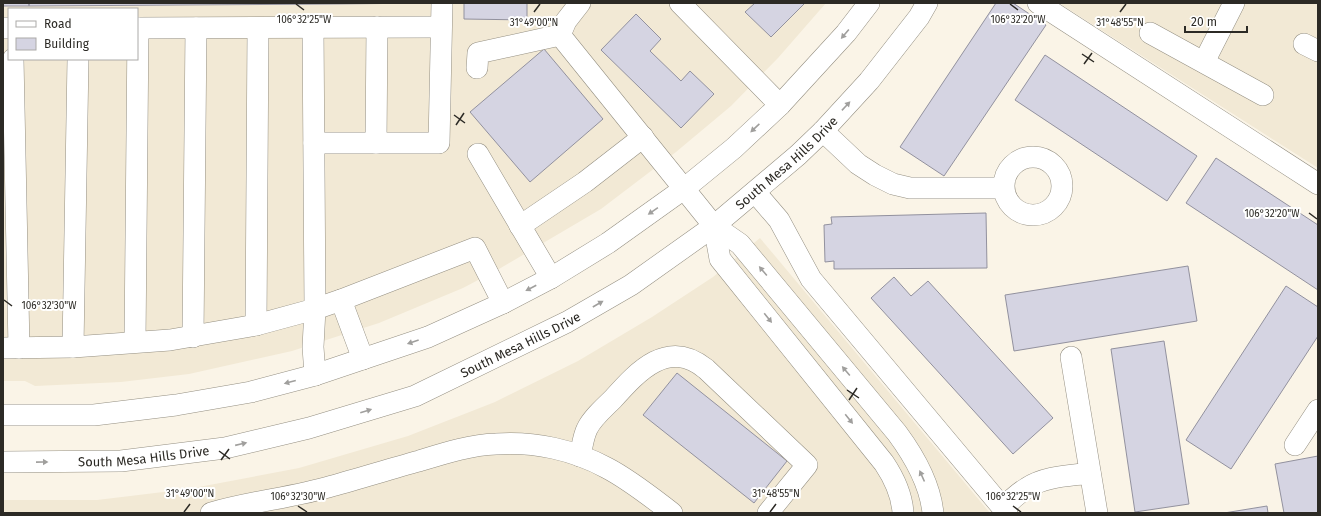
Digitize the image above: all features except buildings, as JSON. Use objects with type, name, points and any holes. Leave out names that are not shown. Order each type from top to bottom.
[{"type":"street","points":[[314,143],[439,143],[442,3]]},
{"type":"street","points":[[560,35],[566,21],[580,3]]},
{"type":"street","points":[[680,3],[780,105]]},
{"type":"street","points":[[3,415],[94,415],[176,405],[251,392],[315,375],[428,337],[503,303],[551,278],[608,243],[685,188],[734,148],[780,105],[846,33],[869,3]]},
{"type":"street","name":"South Mesa Hills Drive","points":[[3,462],[121,461],[225,448],[309,428],[415,396],[488,362],[567,322],[631,285],[714,226],[798,156],[823,131],[869,81],[927,3]]},
{"type":"street","points":[[1038,3],[1318,184]]},
{"type":"street","points":[[1204,62],[1234,3]]},
{"type":"street","points":[[314,27],[315,309],[313,347],[315,375]]},
{"type":"street","points":[[376,143],[377,27]]},
{"type":"street","points":[[138,28],[441,27]]},
{"type":"street","points":[[194,337],[196,28]]},
{"type":"street","points":[[256,325],[258,28]]},
{"type":"street","points":[[1150,34],[1263,95]]},
{"type":"street","points":[[477,68],[478,53],[560,35]]},
{"type":"street","points":[[560,35],[685,188],[714,226],[740,244],[904,443],[916,461],[926,484],[932,513]]},
{"type":"street","points":[[13,60],[11,348],[73,347],[170,340],[256,325],[315,309],[341,300],[475,248],[503,303]]},
{"type":"street","points":[[73,347],[78,60]]},
{"type":"street","points":[[135,342],[137,60]]},
{"type":"street","points":[[823,131],[858,164],[875,175],[894,184],[910,188],[1003,188]]},
{"type":"street","points":[[520,226],[585,182],[643,137]]},
{"type":"street","points":[[478,154],[551,278]]},
{"type":"street","points":[[755,192],[778,220],[811,279],[1005,510],[1027,488],[1037,483],[1090,472]]},
{"type":"street","points":[[714,226],[720,259],[884,463],[896,484],[903,513]]},
{"type":"street","points":[[341,300],[363,359]]},
{"type":"street","points":[[580,456],[587,428],[632,378],[652,363],[669,357],[684,357],[706,369],[807,465],[768,513]]},
{"type":"street","points":[[1071,357],[1097,513]]},
{"type":"street","points":[[1295,445],[1318,410]]},
{"type":"street","points":[[211,513],[305,494],[448,452],[479,445],[520,443],[542,446],[580,456],[607,468],[672,513]]},
{"type":"shaded area","points":[[3,3],[826,3],[778,58],[731,106],[676,152],[601,209],[499,269],[463,288],[379,323],[292,351],[189,374],[121,382],[35,386],[25,381],[3,381]]},
{"type":"shaded area","points":[[1059,3],[1318,3],[1318,168]]},
{"type":"shaded area","points":[[760,238],[990,513],[3,513],[3,500],[97,500],[188,489],[299,468],[408,436],[495,402],[578,361],[652,317],[713,277]]}]
